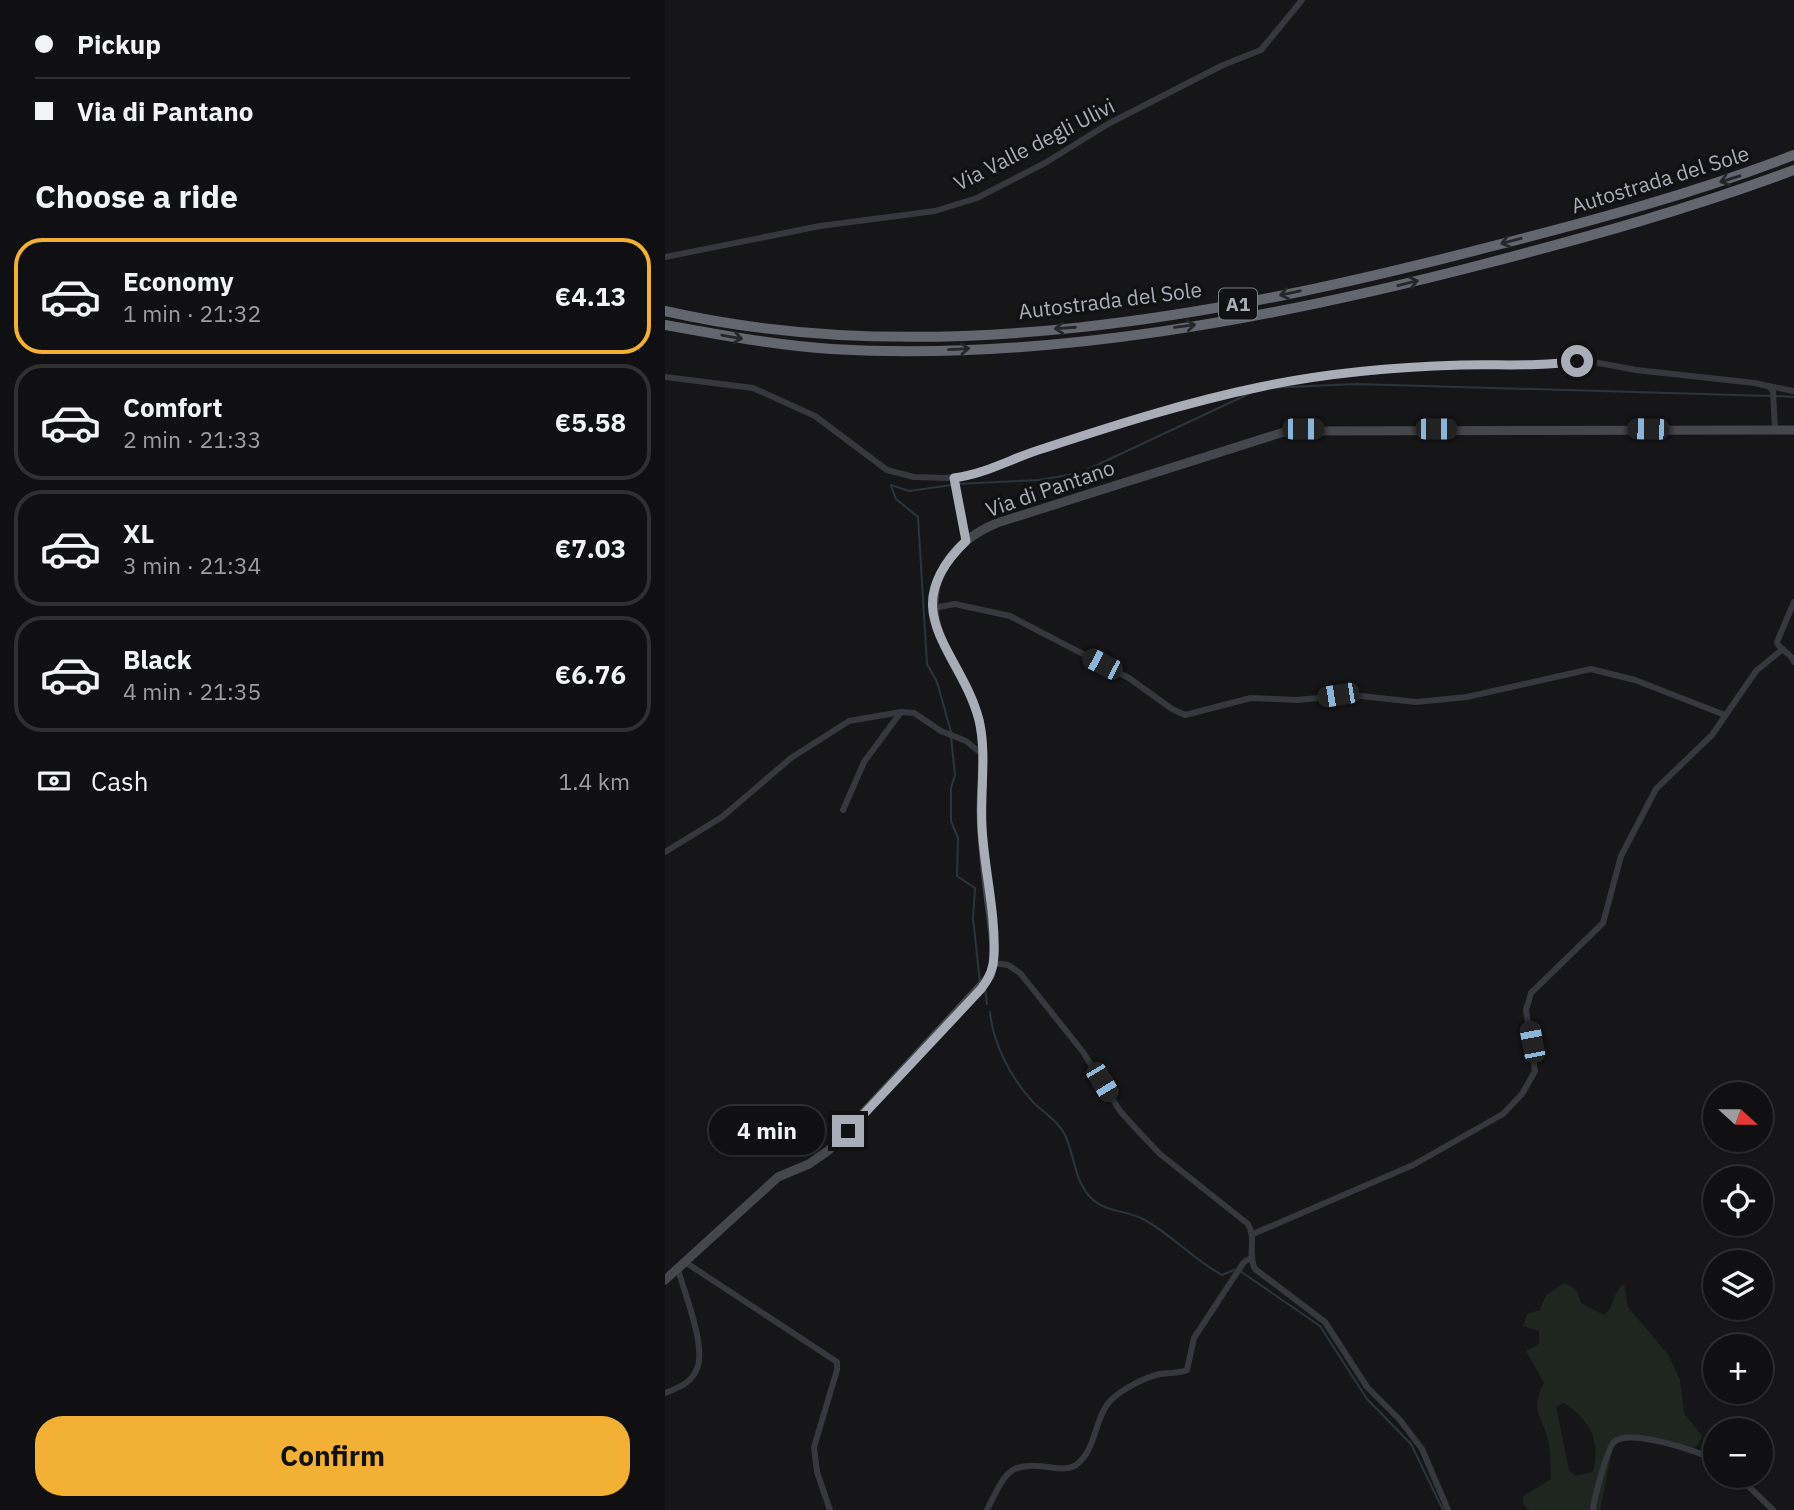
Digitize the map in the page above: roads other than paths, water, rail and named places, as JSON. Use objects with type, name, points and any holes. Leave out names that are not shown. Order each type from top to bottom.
[{"type":"highway","name":"Autostrada del Sole","points":[[665,311],[740,325],[836,334],[955,336],[1083,327],[1236,304],[1397,271],[1597,219],[1737,177],[1794,155]]},
{"type":"highway","name":"Autostrada del Sole","points":[[665,325],[740,339],[832,349],[954,350],[1086,340],[1238,318],[1401,285],[1587,237],[1737,192],[1794,170]]},
{"type":"street","name":"Via Valle degli Ulivi","points":[[665,257],[820,226],[935,211],[977,198],[1044,164],[1108,124],[1223,65],[1262,50],[1302,0]]},
{"type":"street","points":[[665,377],[753,388],[815,416],[887,470],[917,477],[954,478],[987,470],[1031,452],[1137,419],[1262,386],[1320,377],[1433,366],[1530,366],[1588,361],[1794,391]]},
{"type":"street","points":[[1767,386],[1774,396],[1775,430]]},
{"type":"street","name":"Via di Pantano","points":[[993,963],[981,820],[982,754],[977,714],[940,640],[933,608],[940,573],[966,541],[997,523],[1287,430],[1794,430]]},
{"type":"street","points":[[954,478],[966,541]]},
{"type":"street","points":[[1794,602],[1778,638],[1778,646],[1791,655],[1794,663]]},
{"type":"street","points":[[933,608],[955,604],[1010,616],[1129,678],[1169,708],[1185,715],[1251,698],[1297,700],[1349,694],[1416,702],[1467,697],[1591,668],[1635,680],[1725,715]]},
{"type":"street","points":[[1253,1234],[1417,1163],[1514,1105],[1532,1079],[1536,1068],[1526,1008],[1531,993],[1602,923],[1617,866],[1650,798],[1674,769],[1709,738],[1756,671],[1783,649]]},
{"type":"street","points":[[665,852],[722,817],[787,761],[839,725],[901,712],[917,714],[941,731],[970,744],[982,754]]},
{"type":"street","points":[[843,810],[864,762],[901,712]]},
{"type":"street","points":[[665,1280],[777,1178],[809,1164],[829,1150],[981,989],[993,963],[1009,965],[1020,973],[1078,1046],[1121,1111],[1144,1139],[1245,1221],[1253,1234],[1251,1258],[1255,1269],[1265,1279],[1308,1308],[1332,1331],[1367,1387],[1403,1424],[1422,1449],[1448,1510]]},
{"type":"street","points":[[988,1510],[1003,1479],[1017,1467],[1030,1464],[1065,1468],[1077,1464],[1088,1449],[1104,1410],[1116,1396],[1156,1376],[1187,1370],[1194,1338],[1244,1262],[1251,1258]]},
{"type":"street","points":[[665,1393],[689,1381],[700,1359],[699,1343],[681,1265]]},
{"type":"street","points":[[681,1265],[837,1362],[814,1447],[816,1468],[830,1510]]},
{"type":"street","points":[[1593,1510],[1609,1450],[1621,1438],[1636,1438],[1675,1446],[1703,1456]]},
{"type":"street","points":[[1750,1488],[1773,1510]]},
{"type":"waterway","points":[[1266,388],[1357,384],[1771,396]]},
{"type":"waterway","points":[[957,484],[1039,480],[1080,473],[1257,390]]},
{"type":"waterway","points":[[1776,396],[1794,397]]},
{"type":"waterway","points":[[891,485],[909,491],[951,485]]},
{"type":"waterway","points":[[891,486],[896,499],[918,517],[927,664],[937,682],[951,732]]},
{"type":"waterway","points":[[951,737],[955,775],[951,788],[951,821],[958,838],[957,876],[975,888],[973,918],[980,983]]},
{"type":"waterway","points":[[985,988],[987,1004]]},
{"type":"waterway","points":[[990,1012],[999,1048],[1011,1071],[1033,1102],[1061,1128],[1068,1141],[1080,1182],[1090,1197],[1102,1206],[1143,1219],[1222,1275],[1234,1270]]},
{"type":"waterway","points":[[1240,1271],[1320,1326],[1367,1399],[1411,1444],[1443,1510]]}]
